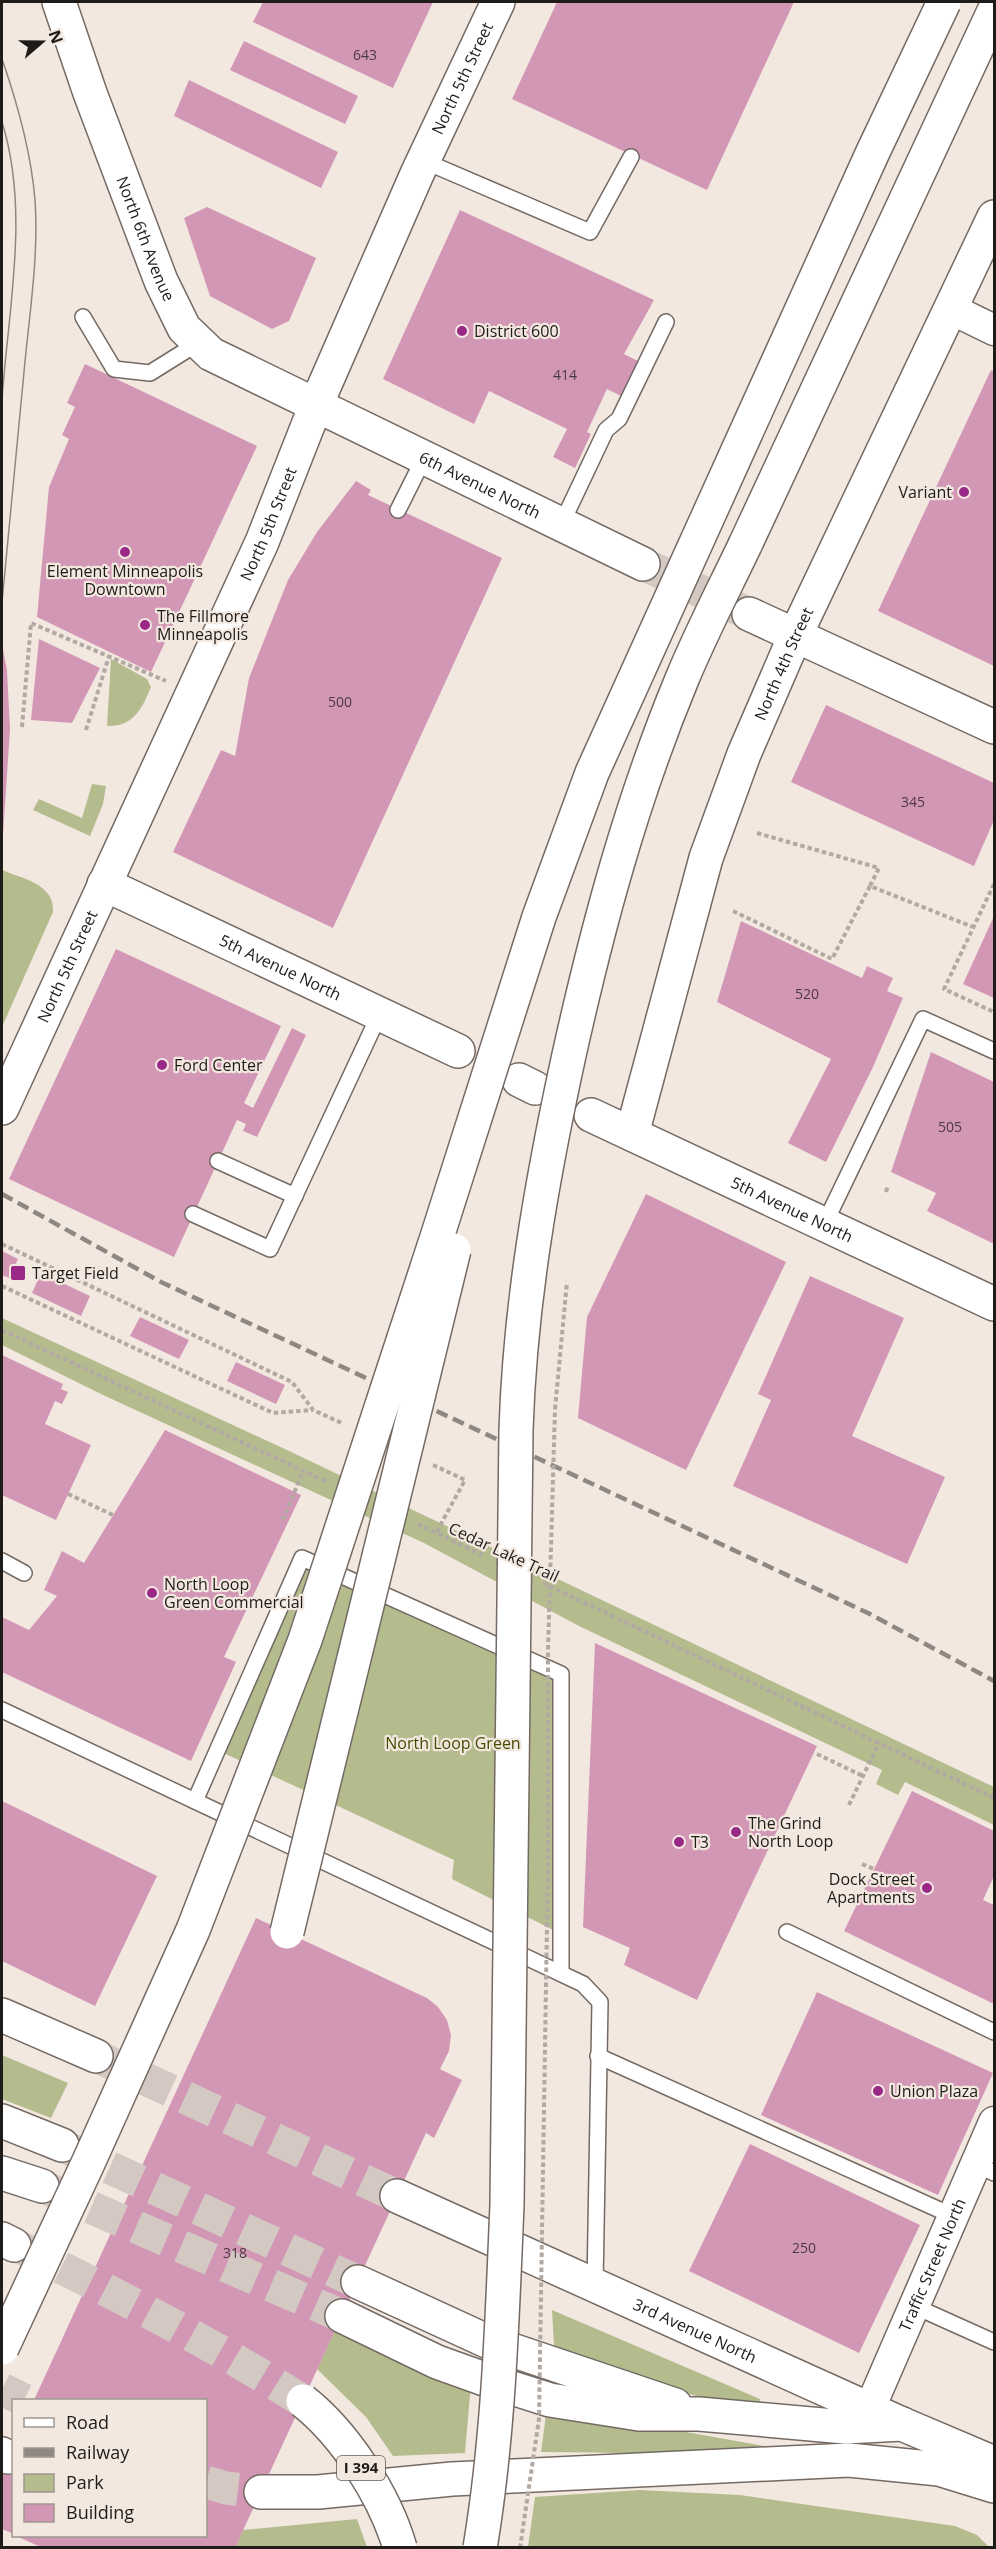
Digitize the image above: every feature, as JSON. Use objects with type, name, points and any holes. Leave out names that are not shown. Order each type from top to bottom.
[{"type":"main road","name":"North 6th Avenue","points":[[59,2],[90,93],[161,280],[184,328],[211,354],[316,405]]},
{"type":"main road","name":"North 5th Street","points":[[2,1108],[262,542],[316,405],[423,161],[498,2]]},
{"type":"main road","points":[[2,2348],[89,2162],[193,1930],[305,1640],[561,850],[626,694],[944,2]]},
{"type":"main road","points":[[480,2547],[495,2450],[507,2205],[517,1384],[524,1305],[552,1133],[593,946],[610,882],[630,818],[683,678],[994,11]]},
{"type":"main road","name":"North 4th Street","points":[[632,1134],[706,858],[744,754],[795,636],[994,217]]},
{"type":"main road","name":"6th Avenue North","points":[[316,405],[643,564]]},
{"type":"main road","points":[[749,615],[994,727]]},
{"type":"main road","name":"5th Avenue North","points":[[104,884],[458,1051]]},
{"type":"main road","points":[[287,1932],[524,965]]},
{"type":"main road","name":"5th Avenue North","points":[[591,1115],[994,1304]]},
{"type":"main road","points":[[2,2014],[96,2056]]},
{"type":"main road","points":[[2,2121],[62,2145]]},
{"type":"main road","points":[[2,2173],[42,2186]]},
{"type":"main road","name":"3rd Avenue North","points":[[397,2196],[902,2424],[994,2463]]},
{"type":"main road","points":[[358,2282],[491,2343],[699,2414]]},
{"type":"main road","points":[[342,2316],[437,2362],[490,2382],[550,2400],[639,2414],[699,2414],[845,2427],[902,2424]]},
{"type":"main road","name":"I 394","points":[[303,2401],[320,2415],[355,2458],[385,2510],[400,2547]]},
{"type":"main road","points":[[261,2492],[318,2492],[452,2479],[849,2460],[939,2469],[994,2486]]},
{"type":"street","points":[[951,309],[994,330]]},
{"type":"street","name":"Traffic Street North","points":[[870,2408],[953,2216],[985,2168],[994,2122]]},
{"type":"lane","points":[[423,161],[590,232],[632,157]]},
{"type":"lane","points":[[83,318],[114,369],[150,373],[198,343]]},
{"type":"lane","points":[[561,525],[606,430],[619,419],[666,322]]},
{"type":"lane","points":[[398,510],[424,458]]},
{"type":"lane","points":[[193,1214],[270,1249],[380,1013]]},
{"type":"lane","points":[[824,1225],[923,1019],[994,1051]]},
{"type":"lane","points":[[218,1161],[295,1196]]},
{"type":"lane","points":[[195,1801],[302,1558],[561,1674],[561,1972]]},
{"type":"lane","points":[[2,1561],[24,1573]]},
{"type":"lane","points":[[2,1710],[583,1984],[600,2002],[595,2285]]},
{"type":"lane","points":[[788,1932],[994,2032]]},
{"type":"lane","points":[[598,2056],[953,2216]]},
{"type":"lane","points":[[914,2306],[994,2342]]},
{"type":"path","points":[[22,728],[31,623],[167,681]]},
{"type":"path","points":[[86,730],[109,657]]},
{"type":"path","points":[[733,911],[832,959],[879,868],[757,833]]},
{"type":"path","points":[[994,884],[944,989],[994,1012]]},
{"type":"path","points":[[870,886],[973,927]]},
{"type":"path","points":[[886,1192],[888,1185]]},
{"type":"path","points":[[2,1244],[292,1382],[313,1410],[273,1413],[2,1286]]},
{"type":"path","points":[[520,2547],[539,2420],[548,1861],[548,1640],[555,1410],[567,1282]]},
{"type":"path","points":[[2,1330],[334,1485]]},
{"type":"path","points":[[283,1520],[303,1471]]},
{"type":"path","points":[[68,1494],[113,1515]]},
{"type":"path","name":"Cedar Lake Trail","points":[[416,1523],[490,1558]]},
{"type":"path","name":"Cedar Lake Trail","points":[[534,1579],[994,1798]]},
{"type":"path","points":[[849,1805],[879,1743]]},
{"type":"path","points":[[817,1755],[863,1776]]},
{"type":"path","points":[[862,1864],[874,1869]]},
{"type":"green space","points":[[111,659],[147,679],[151,687],[144,703],[135,715],[130,720],[116,726],[107,726]]},
{"type":"green space","points":[[92,784],[106,786],[103,804],[90,836],[33,810],[39,799],[82,818]]},
{"type":"green space","points":[[2,870],[28,880],[43,889],[49,895],[53,912],[2,1027]]},
{"type":"green space","points":[[2,1318],[287,1450],[994,1787],[994,1825],[905,1782],[898,1795],[876,1784],[882,1770],[579,1626],[424,1543],[103,1395],[2,1345]]},
{"type":"green space","name":"North Loop Green","points":[[302,1558],[561,1674],[561,1934],[452,1879],[454,1860],[217,1750]]},
{"type":"green space","points":[[2,2055],[68,2083],[51,2118],[2,2099]]},
{"type":"green space","points":[[552,2310],[760,2399],[759,2413],[652,2384],[554,2346]]},
{"type":"green space","points":[[337,2326],[471,2383],[465,2453],[393,2456],[366,2417],[317,2369]]},
{"type":"green space","points":[[547,2407],[814,2455],[541,2452]]},
{"type":"green space","points":[[640,2490],[740,2495],[955,2526],[977,2535],[989,2547],[528,2547],[535,2497]]},
{"type":"green space","points":[[357,2519],[367,2547],[235,2548],[243,2530]]},
{"type":"building","points":[[263,2],[433,2],[393,88],[253,22]]},
{"type":"building","points":[[557,2],[794,2],[707,190],[512,99]]},
{"type":"building","points":[[244,41],[358,96],[345,124],[230,70]]},
{"type":"building","points":[[189,80],[338,152],[321,188],[174,116]]},
{"type":"building","points":[[207,207],[316,258],[289,321],[272,329],[210,296],[184,218]]},
{"type":"building","name":"District 600","points":[[460,210],[654,300],[624,354],[640,362],[623,397],[607,389],[587,432],[591,434],[575,468],[553,457],[567,429],[489,391],[474,424],[383,379]]},
{"type":"building","name":"Element Minneapolis Downtown","points":[[85,364],[257,446],[151,672],[37,617],[49,487],[69,439],[62,435],[75,407],[67,403]]},
{"type":"building","name":"Variant","points":[[991,370],[994,372],[994,666],[878,611]]},
{"type":"building","points":[[356,481],[371,490],[368,495],[502,558],[333,928],[173,852],[221,750],[235,756],[249,678],[288,580],[317,532]]},
{"type":"building","points":[[39,639],[100,668],[72,723],[31,720]]},
{"type":"building","points":[[2,644],[7,670],[10,729],[3,835]]},
{"type":"building","points":[[826,705],[994,783],[994,820],[974,866],[791,782]]},
{"type":"building","points":[[994,916],[994,998],[963,984]]},
{"type":"building","points":[[741,921],[862,978],[867,966],[893,978],[887,991],[903,998],[873,1067],[826,1162],[788,1143],[831,1059],[717,1002]]},
{"type":"building","name":"Ford Center","points":[[116,949],[281,1026],[244,1103],[253,1108],[292,1028],[306,1035],[257,1137],[243,1131],[246,1124],[237,1120],[174,1257],[9,1179]]},
{"type":"building","points":[[931,1052],[994,1082],[994,1244],[927,1211],[936,1193],[891,1172]]},
{"type":"building","points":[[646,1194],[786,1262],[686,1470],[578,1418],[587,1317]]},
{"type":"building","points":[[2,1251],[18,1259],[9,1278],[2,1275]]},
{"type":"building","points":[[41,1273],[90,1296],[81,1316],[32,1293]]},
{"type":"building","points":[[810,1276],[904,1318],[852,1436],[945,1477],[907,1564],[733,1486],[771,1400],[758,1394]]},
{"type":"building","points":[[140,1317],[189,1340],[179,1359],[130,1336]]},
{"type":"building","points":[[2,1355],[63,1384],[61,1389],[68,1392],[62,1404],[55,1401],[45,1424],[91,1445],[56,1520],[2,1495]]},
{"type":"building","points":[[236,1362],[285,1385],[276,1404],[227,1381]]},
{"type":"building","name":"North Loop Green Commercial","points":[[165,1430],[301,1495],[224,1657],[236,1662],[191,1761],[2,1672],[2,1617],[29,1630],[57,1596],[44,1590],[62,1551],[84,1563]]},
{"type":"building","name":"T3","points":[[595,1643],[817,1746],[697,2000],[624,1965],[630,1948],[583,1927]]},
{"type":"building","name":"Dock Street Apartments","points":[[912,1791],[994,1831],[994,1876],[983,1900],[994,1905],[994,2004],[844,1931]]},
{"type":"building","points":[[2,1801],[157,1876],[95,2006],[2,1961]]},
{"type":"building","points":[[256,1918],[427,1998],[438,2007],[447,2020],[451,2035],[449,2051],[440,2069],[462,2080],[434,2138],[426,2133],[235,2548],[43,2548],[18,2537],[207,2537],[207,2399],[34,2399]]},
{"type":"building","name":"Union Plaza","points":[[817,1992],[993,2073],[938,2195],[761,2115]]},
{"type":"building","points":[[750,2144],[920,2225],[859,2353],[689,2271]]},
{"type":"building","points":[[12,2450],[12,2533],[2,2529],[2,2473]]},
{"type":"tunnel","points":[[643,564],[745,612]]},
{"type":"tunnel","points":[[96,2056],[397,2196]]},
{"type":"tunnel","points":[[65,2147],[358,2282]]},
{"type":"tunnel","points":[[46,2188],[342,2316]]},
{"type":"tunnel","points":[[17,2246],[162,2319],[303,2401]]},
{"type":"tunnel","points":[[2,2389],[22,2399]]},
{"type":"tunnel","points":[[207,2482],[226,2488],[261,2492]]},
{"type":"tram line","points":[[2,59],[27,146],[36,221],[33,286],[2,602]]},
{"type":"tram line","points":[[2,122],[15,191],[16,226],[15,261],[2,400]]},
{"type":"railway","points":[[2,1194],[161,1282],[868,1613],[994,1681]]},
{"type":"place","name":"District 600","points":[[462,331]]},
{"type":"place","name":"Variant","points":[[964,492]]},
{"type":"place","name":"Element Minneapolis Downtown","points":[[125,552]]},
{"type":"place","name":"The Fillmore Minneapolis","points":[[145,625]]},
{"type":"place","name":"Ford Center","points":[[162,1065]]},
{"type":"place","name":"Target Field","points":[[18,1273]]},
{"type":"place","name":"North Loop Green Commercial","points":[[152,1593]]},
{"type":"place","name":"The Grind North Loop","points":[[736,1832]]},
{"type":"place","name":"T3","points":[[679,1842]]},
{"type":"place","name":"Dock Street Apartments","points":[[927,1888]]},
{"type":"place","name":"Union Plaza","points":[[878,2091]]}]
